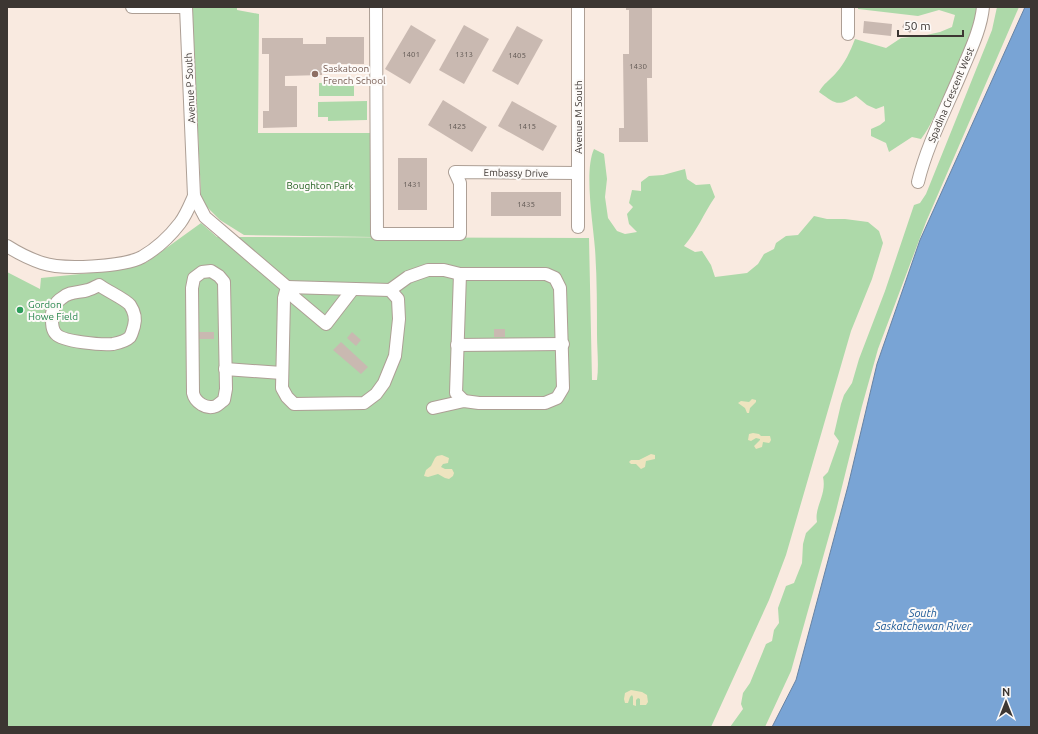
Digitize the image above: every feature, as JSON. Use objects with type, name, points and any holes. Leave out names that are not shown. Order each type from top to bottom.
[{"type":"street","points":[[132,7],[186,7]]},
{"type":"street","name":"Avenue P South","points":[[186,7],[194,196]]},
{"type":"street","name":"Embassy Drive","points":[[376,7],[377,234],[460,234],[460,183],[455,172],[578,173]]},
{"type":"street","name":"Avenue M South","points":[[578,7],[578,227]]},
{"type":"street","points":[[848,7],[848,34]]},
{"type":"street","name":"Spadina Crescent West","points":[[918,182],[932,142],[971,50],[983,7]]},
{"type":"street","points":[[7,246],[18,253],[44,264],[75,267],[113,265],[141,257],[163,242],[181,222],[194,196]]},
{"type":"street","points":[[194,196],[205,217],[287,287],[296,298],[326,324],[353,289]]},
{"type":"street","points":[[99,285],[101,266]]},
{"type":"street","points":[[287,287],[390,290],[408,277],[428,270],[444,270],[460,274],[546,274],[555,278],[560,288],[563,344],[563,388],[557,398],[545,403],[479,403],[464,401],[434,408]]},
{"type":"street","points":[[202,272],[211,272],[224,282],[225,369],[226,389],[224,400],[215,406],[204,406],[194,399],[192,288],[194,278],[202,272]]},
{"type":"street","points":[[460,274],[456,392],[464,401]]},
{"type":"street","points":[[99,285],[105,291],[129,304],[134,314],[135,322],[130,337],[121,342],[112,344],[70,340],[55,334],[52,325],[52,316],[54,307],[60,298],[69,293],[87,291],[99,285]]},
{"type":"street","points":[[287,287],[284,298],[282,388],[286,397],[294,404],[364,402],[376,394],[384,383],[395,356],[399,319],[398,299],[390,290]]},
{"type":"street","points":[[457,345],[563,344]]},
{"type":"street","points":[[225,369],[282,373]]},
{"type":"green space","name":"Boughton Park","points":[[192,7],[237,7],[237,10],[259,14],[258,133],[372,133],[372,237],[244,235],[220,220],[205,205],[201,195]]},
{"type":"green space","points":[[858,7],[978,7],[969,38],[944,98],[928,129],[921,139],[912,137],[889,152],[886,143],[871,136],[871,129],[885,121],[884,106],[876,109],[867,105],[856,96],[845,102],[837,103],[819,92],[842,65],[855,39],[886,48],[901,38],[922,36],[940,32],[952,27],[955,15],[939,10],[918,16],[858,9]]},
{"type":"green space","points":[[997,7],[1019,7],[926,222],[878,349],[836,511],[791,671],[765,727],[730,727],[743,709],[741,704],[743,693],[750,683],[766,644],[772,641],[774,630],[779,623],[778,608],[786,586],[794,583],[802,563],[803,544],[806,533],[817,522],[817,511],[824,483],[823,477],[828,472],[839,441],[834,434],[844,395],[852,383],[859,359],[885,291],[914,205],[920,203],[926,194],[992,30]]},
{"type":"green space","points":[[354,82],[354,96],[319,96],[319,83]]},
{"type":"green space","points":[[367,101],[367,120],[328,121],[328,117],[318,117],[318,102]]},
{"type":"green space","points":[[594,149],[604,154],[607,179],[605,197],[608,218],[617,231],[625,234],[637,232],[629,224],[627,214],[633,207],[629,203],[632,190],[641,191],[641,182],[649,176],[663,175],[685,169],[687,179],[696,185],[710,184],[715,197],[684,246],[695,252],[702,251],[711,265],[715,277],[747,273],[758,264],[764,254],[774,249],[776,243],[786,236],[798,235],[814,216],[827,219],[845,219],[868,222],[879,231],[883,243],[872,279],[851,331],[786,555],[769,600],[711,727],[7,727],[7,272],[40,289],[41,278],[100,272],[147,262],[201,223],[217,237],[589,238],[592,380],[597,380],[596,270],[589,183],[591,159]]},
{"type":"sand","points":[[752,399],[756,400],[756,402],[750,408],[749,413],[747,413],[745,408],[738,403],[741,401],[749,402]]},
{"type":"sand","points":[[753,433],[761,436],[770,436],[771,440],[769,443],[763,442],[762,447],[756,449],[754,446],[760,439],[756,438],[751,441],[748,440],[749,434]]},
{"type":"sand","points":[[651,454],[655,455],[655,459],[646,461],[645,467],[641,469],[636,464],[631,464],[629,462],[631,460],[639,460]]},
{"type":"sand","points":[[442,455],[449,458],[448,463],[443,464],[441,467],[445,469],[452,469],[454,473],[453,476],[449,479],[438,474],[428,477],[424,476],[426,470],[431,466],[435,458]]},
{"type":"sand","points":[[631,690],[642,692],[647,695],[648,702],[646,705],[640,705],[640,699],[638,698],[636,700],[636,706],[633,705],[632,695],[628,703],[625,703],[625,693]]},
{"type":"water","name":"South Saskatchewan River","points":[[1025,7],[1031,7],[1031,727],[772,727],[796,680],[848,486],[877,364],[920,240]]},
{"type":"building","points":[[626,7],[652,7],[652,78],[647,78],[648,142],[619,142],[619,128],[624,128],[623,54],[629,54],[629,10],[626,10]]},
{"type":"building","points":[[864,21],[892,24],[891,36],[863,33]]},
{"type":"building","points":[[905,22],[913,28],[910,33],[902,27]]},
{"type":"building","points":[[411,25],[436,40],[410,84],[385,69]]},
{"type":"building","points":[[464,25],[489,39],[464,84],[439,70]]},
{"type":"building","points":[[517,26],[543,40],[518,85],[492,71]]},
{"type":"building","points":[[326,37],[364,37],[364,64],[322,64],[322,75],[285,76],[285,86],[297,86],[297,127],[263,128],[263,111],[269,111],[269,54],[262,54],[262,38],[303,38],[303,44],[326,44]]},
{"type":"building","points":[[443,100],[487,127],[472,152],[428,125]]},
{"type":"building","points":[[512,101],[557,126],[543,151],[498,126]]},
{"type":"building","points":[[398,158],[427,158],[427,210],[398,210]]},
{"type":"building","points":[[491,192],[561,192],[561,216],[491,216]]},
{"type":"building","points":[[494,329],[505,329],[505,337],[494,337]]},
{"type":"building","points":[[199,332],[214,332],[214,339],[199,339]]},
{"type":"building","points":[[352,332],[361,340],[356,346],[347,338]]},
{"type":"building","points":[[341,342],[368,367],[361,374],[333,350]]},
{"type":"place","name":"Saskatoon French School","points":[[315,74]]},
{"type":"place","name":"Gordon Howe Field","points":[[20,310]]}]
